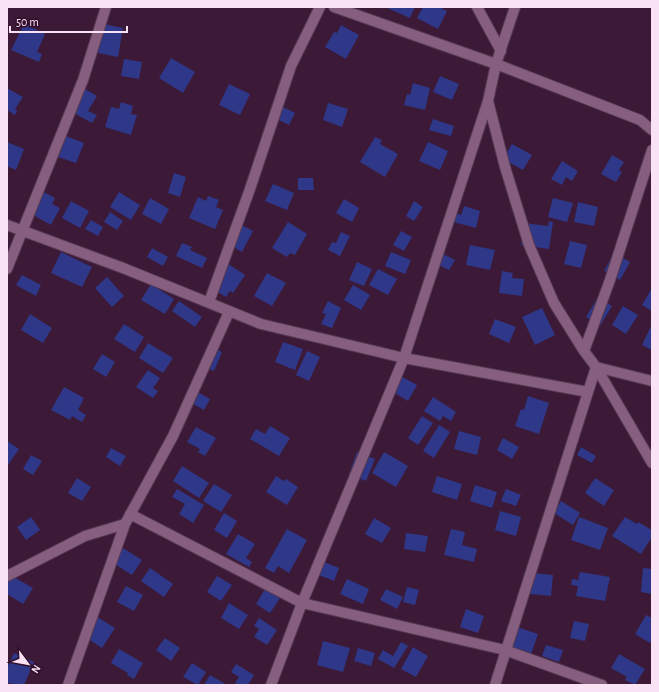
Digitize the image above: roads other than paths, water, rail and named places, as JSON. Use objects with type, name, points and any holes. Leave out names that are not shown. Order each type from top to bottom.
[{"type":"street","points":[[7,269],[83,80],[106,7]]},
{"type":"street","points":[[209,302],[250,189],[291,66],[320,7]]},
{"type":"street","points":[[334,7],[496,64],[640,120],[652,128]]},
{"type":"street","points":[[477,7],[501,51]]},
{"type":"street","points":[[271,685],[302,603],[404,358],[488,101],[496,64],[515,7]]},
{"type":"street","points":[[488,101],[505,167],[529,245],[554,303],[584,351],[596,367],[652,463]]},
{"type":"street","points":[[584,351],[610,280],[652,150]]},
{"type":"street","points":[[7,225],[209,302],[229,312],[261,324],[404,358],[588,392]]},
{"type":"street","points":[[68,685],[125,524],[173,436],[229,312]]},
{"type":"street","points":[[596,367],[652,381]]},
{"type":"street","points":[[495,685],[596,367]]},
{"type":"street","points":[[130,514],[302,603],[505,650],[602,685]]},
{"type":"street","points":[[7,576],[85,536],[125,524]]}]
